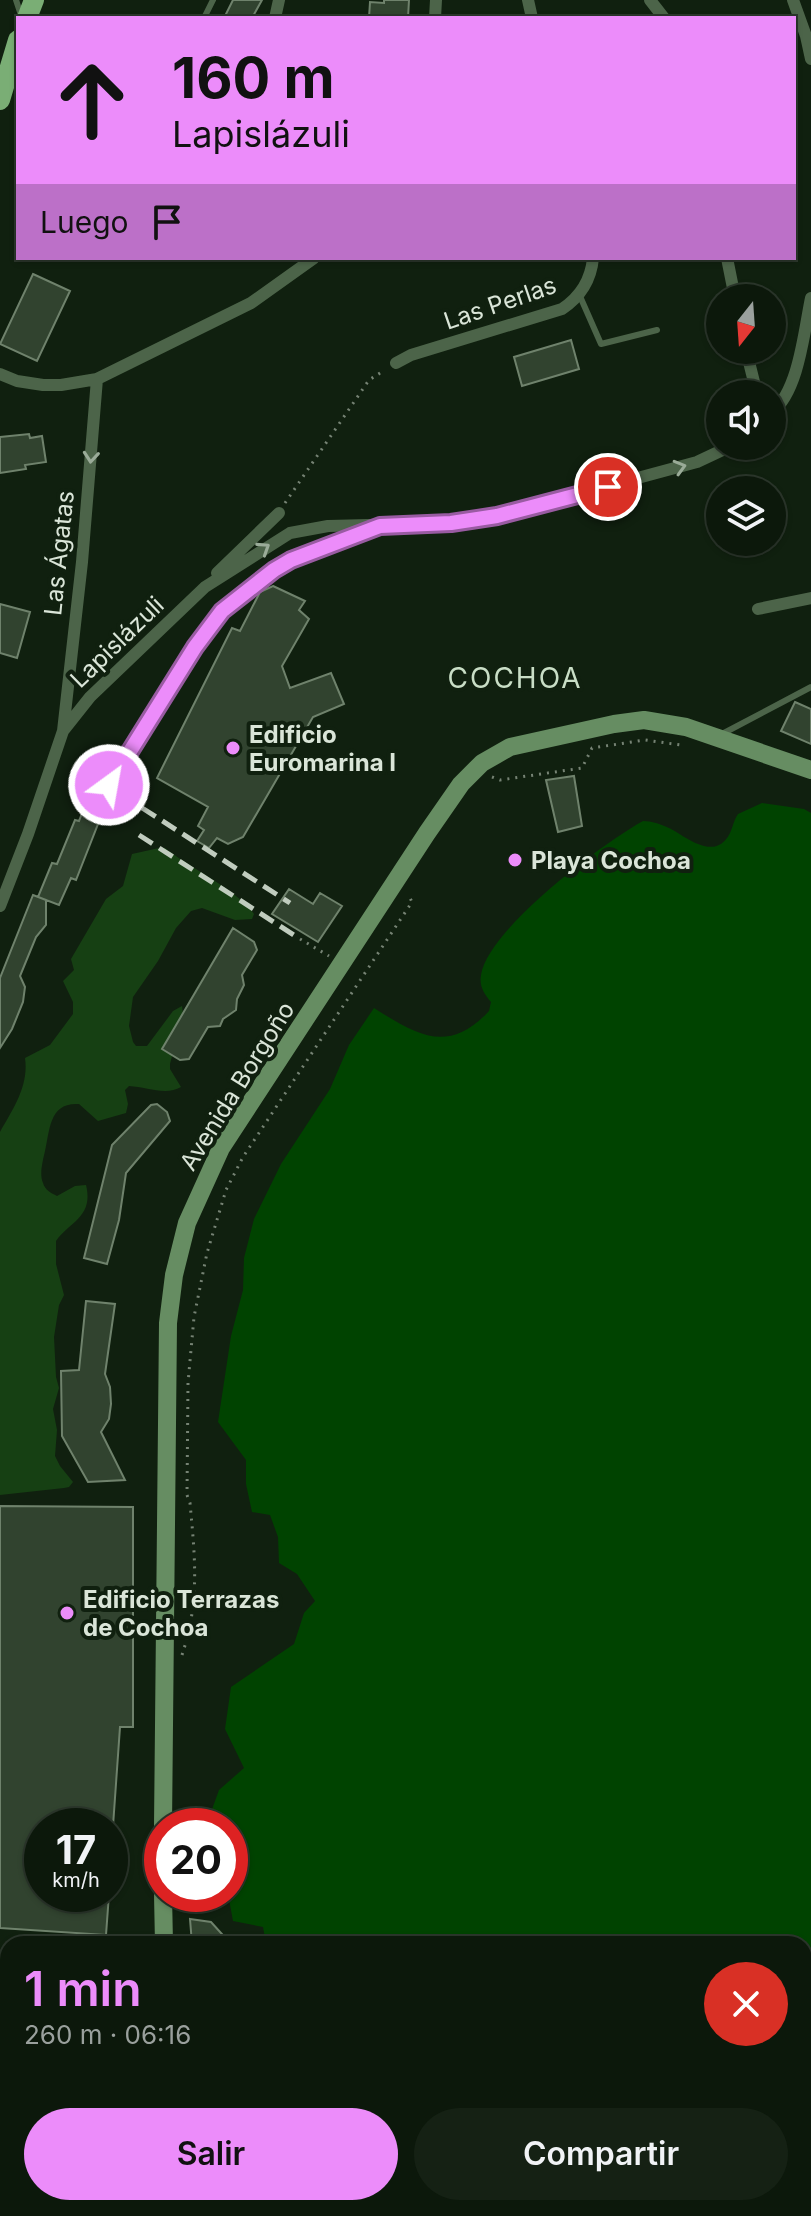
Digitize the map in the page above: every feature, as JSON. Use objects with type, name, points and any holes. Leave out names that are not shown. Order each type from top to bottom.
[{"type":"main road","points":[[0,100],[9,57]]},
{"type":"main road","name":"Avenida Borgoño","points":[[163,1808],[169,1418],[167,1344],[174,1275],[197,1197],[221,1148],[427,833],[470,773],[495,754],[510,747],[644,720],[672,724],[716,737],[811,770]]},
{"type":"main road","points":[[163,1912],[164,1936]]},
{"type":"street","points":[[650,0],[662,16]]},
{"type":"street","points":[[793,0],[811,59]]},
{"type":"street","points":[[0,374],[43,385],[97,379],[251,303],[311,260]]},
{"type":"street","name":"Las Perlas","points":[[396,363],[411,355],[552,313],[579,294],[591,272],[593,260]]},
{"type":"street","points":[[727,260],[732,284]]},
{"type":"street","points":[[786,396],[811,298]]},
{"type":"street","name":"Las Ágatas","points":[[63,731],[82,562],[97,379]]},
{"type":"street","name":"Lapislázuli","points":[[205,587],[290,533],[328,526],[451,523],[497,516],[706,458]]},
{"type":"street","name":"Lapislázuli","points":[[63,731],[90,697],[279,513]]},
{"type":"street","points":[[758,609],[811,598]]},
{"type":"street","points":[[0,906],[63,731]]},
{"type":"lane","points":[[579,294],[601,344],[657,330]]},
{"type":"lane","points":[[109,785],[195,647],[222,611],[257,581],[291,560],[380,526]]},
{"type":"lane","points":[[716,737],[811,687]]},
{"type":"path","points":[[279,513],[369,380],[396,363]]},
{"type":"path","points":[[484,775],[500,780],[582,768],[592,748],[645,740],[690,746]]},
{"type":"path","points":[[181,1659],[191,1630],[196,1588],[187,1495],[188,1383],[194,1317],[207,1253],[226,1190],[243,1157],[412,902],[400,876]]},
{"type":"path","points":[[300,939],[342,964]]},
{"type":"shaded area","points":[[762,803],[804,809],[811,813],[811,1936],[265,1936],[263,1927],[233,1921],[231,1912],[248,1912],[248,1808],[212,1808],[219,1790],[244,1768],[225,1729],[231,1687],[294,1644],[304,1613],[315,1601],[297,1574],[279,1563],[278,1537],[270,1515],[252,1512],[246,1484],[246,1460],[218,1422],[231,1336],[243,1290],[244,1258],[254,1219],[281,1164],[330,1089],[349,1045],[374,1008],[418,1032],[446,1037],[460,1033],[489,1011],[491,1002],[483,990],[481,979],[488,956],[525,912],[576,867],[643,821],[653,822],[698,844],[713,847],[727,838],[738,814]]},
{"type":"shaded area","points":[[165,848],[225,888],[254,914],[252,919],[235,920],[202,908],[191,911],[176,928],[133,997],[129,1026],[136,1046],[147,1046],[173,1011],[182,1006],[183,1014],[170,1064],[181,1087],[163,1091],[129,1086],[125,1090],[126,1113],[98,1121],[79,1104],[56,1112],[42,1167],[44,1185],[57,1196],[75,1186],[86,1185],[88,1196],[87,1205],[79,1218],[56,1241],[56,1264],[64,1295],[59,1305],[54,1337],[59,1388],[53,1409],[57,1430],[55,1456],[73,1482],[64,1488],[0,1495],[0,1132],[22,1088],[25,1058],[50,1045],[73,1014],[73,1002],[63,981],[74,970],[71,959],[106,899],[123,886],[132,854]]},
{"type":"building","points":[[233,0],[262,0],[253,16],[225,16]]},
{"type":"building","points":[[384,0],[409,0],[408,16],[369,16],[370,2],[384,3]]},
{"type":"building","points":[[33,274],[70,291],[37,361],[0,344]]},
{"type":"building","points":[[571,340],[579,369],[522,386],[514,357]]},
{"type":"building","points":[[29,434],[30,438],[42,436],[46,462],[0,473],[0,437]]},
{"type":"building","name":"Edificio Euromarina I","points":[[273,586],[305,601],[299,610],[309,619],[282,666],[290,688],[331,673],[344,704],[313,717],[243,837],[228,844],[217,838],[209,848],[197,841],[204,830],[198,826],[208,807],[157,778],[232,628],[240,631],[260,592]]},
{"type":"building","points":[[0,604],[30,612],[17,658],[0,653]]},
{"type":"building","points":[[795,702],[811,709],[811,744],[781,731]]},
{"type":"building","points":[[574,776],[582,826],[558,832],[546,780]]},
{"type":"building","points":[[88,811],[98,814],[98,824],[76,880],[71,878],[59,905],[38,897],[52,863],[57,864],[75,820],[79,821],[82,813],[87,815]]},
{"type":"building","points":[[289,889],[313,904],[320,893],[342,906],[318,942],[272,914]]},
{"type":"building","points":[[33,895],[46,900],[46,925],[36,937],[20,976],[25,987],[23,1002],[0,1048],[0,978]]},
{"type":"building","points":[[233,928],[254,942],[257,950],[242,975],[244,985],[237,999],[236,1010],[223,1019],[220,1026],[208,1027],[189,1059],[180,1060],[162,1049]]},
{"type":"building","points":[[157,1104],[167,1112],[170,1121],[126,1173],[119,1220],[107,1264],[84,1258],[112,1145],[151,1105]]},
{"type":"building","points":[[86,1301],[115,1304],[105,1374],[111,1404],[109,1419],[101,1432],[125,1480],[88,1482],[62,1436],[61,1371],[79,1370]]},
{"type":"building","name":"Edificio Terrazas de Cochoa","points":[[0,1506],[133,1507],[133,1727],[120,1727],[114,1808],[24,1808],[24,1912],[108,1912],[106,1935],[0,1928]]},
{"type":"building","points":[[190,1919],[211,1922],[224,1936],[191,1936]]},
{"type":"railway","points":[[122,795],[290,903]]},
{"type":"railway","points":[[139,835],[300,939]]},
{"type":"place","name":"Edificio Euromarina I","points":[[233,748]]},
{"type":"place","name":"Playa Cochoa","points":[[515,860]]},
{"type":"place","name":"Edificio Terrazas de Cochoa","points":[[67,1613]]},
{"type":"district","name":"COCHOA","points":[[515,678]]},
{"type":"route","points":[[109,785],[195,647],[222,611],[274,570],[291,560],[380,526],[451,523],[497,516],[608,487]]}]
